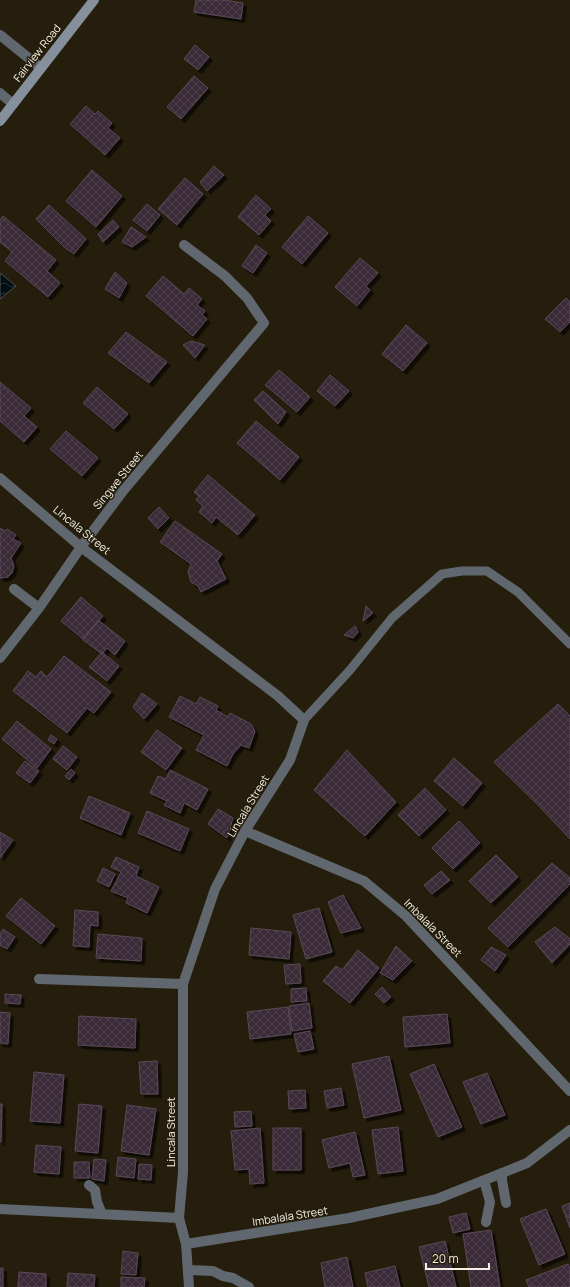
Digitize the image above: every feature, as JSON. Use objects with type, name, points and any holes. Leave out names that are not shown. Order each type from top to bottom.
[{"type":"main road","name":"Fairview Road","points":[[0,121],[94,0]]},
{"type":"street","points":[[0,35],[41,68]]},
{"type":"street","points":[[0,93],[13,104]]},
{"type":"street","name":"Singwe Street","points":[[0,658],[39,608],[81,547],[123,491],[264,323],[247,298],[225,276],[184,246]]},
{"type":"street","name":"Lincala Street","points":[[0,478],[81,547],[278,696],[304,720],[290,760],[245,831],[215,889],[183,984],[183,1172],[179,1218],[186,1244],[190,1287]]},
{"type":"street","points":[[14,589],[39,608]]},
{"type":"street","name":"Imbalala Street","points":[[245,831],[364,881],[406,916],[570,1091]]},
{"type":"street","points":[[39,978],[183,984]]},
{"type":"street","name":"Imbalala Street","points":[[186,1244],[363,1215],[437,1199],[527,1163],[570,1130]]},
{"type":"street","points":[[502,1173],[506,1203]]},
{"type":"street","points":[[484,1180],[490,1202],[486,1222]]},
{"type":"street","points":[[89,1185],[95,1190],[97,1202],[102,1214]]},
{"type":"street","points":[[0,1209],[179,1218]]},
{"type":"street","points":[[188,1270],[214,1271],[223,1276],[233,1278],[249,1287]]},
{"type":"lane","points":[[304,720],[350,670],[392,618],[442,574],[462,571],[487,571],[518,592],[570,644]]},
{"type":"water","points":[[0,273],[16,286],[0,299]]},
{"type":"building","points":[[196,0],[225,0],[243,3],[241,19],[194,12]]},
{"type":"building","points":[[195,45],[209,57],[198,70],[184,59]]},
{"type":"building","points":[[194,76],[208,88],[181,119],[167,107]]},
{"type":"building","points":[[86,106],[95,114],[98,111],[112,123],[108,128],[120,138],[105,155],[70,124]]},
{"type":"building","points":[[214,166],[224,175],[207,191],[200,182]]},
{"type":"building","points":[[92,170],[122,196],[96,227],[66,201]]},
{"type":"building","points":[[185,178],[203,194],[177,225],[158,209]]},
{"type":"building","points":[[256,195],[271,209],[265,215],[271,221],[259,235],[238,217]]},
{"type":"building","points":[[147,204],[160,215],[147,231],[133,220]]},
{"type":"building","points":[[49,205],[86,239],[74,254],[65,248],[36,219]]},
{"type":"building","points":[[3,216],[56,260],[47,271],[60,283],[48,297],[5,261],[12,252],[0,242],[0,220]]},
{"type":"building","points":[[308,216],[328,233],[302,264],[282,247]]},
{"type":"building","points":[[113,220],[119,227],[103,242],[98,234]]},
{"type":"building","points":[[131,227],[146,237],[132,247],[122,242]]},
{"type":"building","points":[[256,245],[267,253],[253,273],[242,266]]},
{"type":"building","points":[[360,258],[378,273],[366,286],[370,290],[357,306],[335,287]]},
{"type":"building","points":[[115,272],[127,283],[119,298],[105,289]]},
{"type":"building","points":[[163,276],[184,294],[189,288],[202,299],[197,305],[205,311],[202,315],[207,319],[193,336],[146,296]]},
{"type":"building","points":[[566,298],[570,302],[570,322],[560,332],[545,319]]},
{"type":"building","points":[[406,325],[427,343],[403,371],[382,354]]},
{"type":"building","points":[[126,332],[167,362],[149,383],[108,353]]},
{"type":"building","points":[[191,341],[205,345],[195,358],[183,345]]},
{"type":"building","points":[[279,370],[310,397],[297,412],[265,385]]},
{"type":"building","points":[[330,375],[349,391],[335,406],[317,391]]},
{"type":"building","points":[[0,382],[31,408],[24,416],[37,427],[24,442],[0,421]]},
{"type":"building","points":[[97,387],[128,414],[114,429],[83,403]]},
{"type":"building","points":[[263,391],[286,412],[278,424],[254,400]]},
{"type":"building","points":[[256,421],[299,457],[280,480],[237,443]]},
{"type":"building","points":[[66,431],[98,458],[82,476],[50,449]]},
{"type":"building","points":[[208,475],[255,515],[238,535],[216,517],[212,523],[199,512],[203,506],[196,500],[199,496],[194,492]]},
{"type":"building","points":[[159,507],[169,518],[158,529],[148,518]]},
{"type":"building","points":[[175,521],[222,554],[217,561],[226,579],[201,592],[198,586],[191,582],[188,572],[191,564],[160,542]]},
{"type":"building","points":[[0,528],[5,531],[7,529],[16,535],[13,539],[21,543],[11,558],[14,566],[12,573],[8,577],[0,578]]},
{"type":"building","points":[[81,597],[103,616],[83,639],[61,621]]},
{"type":"building","points":[[366,606],[373,613],[363,621]]},
{"type":"building","points":[[98,620],[125,641],[115,655],[107,648],[102,654],[83,640]]},
{"type":"building","points":[[355,626],[358,632],[353,638],[344,635]]},
{"type":"building","points":[[102,652],[119,666],[107,681],[89,667]]},
{"type":"building","points":[[64,656],[111,692],[94,713],[87,708],[67,733],[13,691],[28,671],[36,677],[41,671],[47,677]]},
{"type":"building","points":[[142,693],[157,704],[144,719],[133,707]]},
{"type":"building","points":[[180,696],[196,704],[200,697],[218,706],[216,710],[228,717],[230,713],[251,724],[255,731],[249,748],[241,745],[233,754],[227,766],[196,750],[204,735],[169,717]]},
{"type":"building","points":[[558,704],[570,716],[570,839],[494,762]]},
{"type":"building","points":[[17,721],[51,749],[37,768],[2,739]]},
{"type":"building","points":[[157,730],[182,748],[166,770],[141,752]]},
{"type":"building","points":[[51,735],[57,739],[54,744],[48,740]]},
{"type":"building","points":[[63,746],[77,757],[67,770],[53,759]]},
{"type":"building","points":[[347,750],[396,802],[365,836],[314,790]]},
{"type":"building","points":[[454,758],[482,783],[463,806],[434,781]]},
{"type":"building","points":[[25,761],[39,771],[30,783],[16,773]]},
{"type":"building","points":[[71,769],[75,773],[69,780],[65,776]]},
{"type":"building","points":[[170,770],[208,789],[197,810],[184,803],[180,813],[164,805],[167,801],[150,793],[158,776],[166,779]]},
{"type":"building","points":[[425,788],[446,810],[419,836],[398,815]]},
{"type":"building","points":[[89,796],[130,813],[121,835],[80,818]]},
{"type":"building","points":[[218,809],[233,818],[227,838],[208,824]]},
{"type":"building","points":[[147,811],[189,829],[180,851],[138,833]]},
{"type":"building","points":[[459,821],[480,843],[453,869],[432,848]]},
{"type":"building","points":[[0,832],[13,840],[0,858]]},
{"type":"building","points":[[496,855],[518,877],[491,903],[469,881]]},
{"type":"building","points":[[116,857],[139,867],[136,876],[159,887],[147,913],[126,903],[128,898],[111,891],[121,872],[111,867]]},
{"type":"building","points":[[552,863],[570,878],[570,884],[508,947],[488,928]]},
{"type":"building","points":[[103,868],[115,874],[109,887],[97,881]]},
{"type":"building","points":[[441,871],[450,880],[432,894],[424,885]]},
{"type":"building","points":[[343,895],[361,928],[341,933],[328,902]]},
{"type":"building","points":[[21,898],[55,926],[41,944],[6,916]]},
{"type":"building","points":[[319,908],[332,952],[306,959],[293,915]]},
{"type":"building","points":[[75,910],[98,912],[98,926],[90,925],[89,947],[73,946]]},
{"type":"building","points":[[555,927],[570,939],[570,944],[552,963],[535,942]]},
{"type":"building","points":[[251,928],[291,932],[289,959],[249,955]]},
{"type":"building","points":[[3,929],[15,937],[7,949],[0,945],[0,934]]},
{"type":"building","points":[[98,934],[142,938],[141,961],[96,958]]},
{"type":"building","points":[[396,946],[412,961],[393,980],[380,973]]},
{"type":"building","points":[[491,947],[506,955],[495,971],[481,960]]},
{"type":"building","points":[[358,950],[379,968],[350,1003],[323,981],[336,966],[342,970]]},
{"type":"building","points":[[300,964],[301,983],[286,984],[284,965]]},
{"type":"building","points":[[382,987],[391,997],[384,1003],[375,994]]},
{"type":"building","points":[[306,988],[307,1001],[291,1002],[291,989]]},
{"type":"building","points":[[5,994],[21,995],[20,1004],[5,1003]]},
{"type":"building","points":[[309,1003],[312,1028],[292,1031],[289,1006]]},
{"type":"building","points":[[288,1007],[291,1034],[250,1039],[247,1012]]},
{"type":"building","points":[[0,1012],[10,1013],[8,1044],[0,1043]]},
{"type":"building","points":[[447,1014],[450,1043],[405,1047],[403,1017]]},
{"type":"building","points":[[79,1016],[136,1019],[135,1048],[78,1045]]},
{"type":"building","points":[[310,1031],[314,1049],[298,1052],[294,1034]]},
{"type":"building","points":[[389,1056],[401,1110],[364,1118],[352,1064]]},
{"type":"building","points":[[157,1061],[158,1094],[141,1094],[139,1062]]},
{"type":"building","points":[[434,1064],[462,1127],[438,1137],[410,1074]]},
{"type":"building","points":[[34,1072],[64,1075],[60,1123],[30,1121]]},
{"type":"building","points":[[487,1073],[505,1115],[481,1124],[463,1082]]},
{"type":"building","points":[[341,1088],[344,1105],[327,1108],[324,1091]]},
{"type":"building","points":[[305,1090],[306,1108],[289,1109],[288,1091]]},
{"type":"building","points":[[0,1104],[2,1104],[1,1142],[0,1142]]},
{"type":"building","points":[[79,1104],[102,1106],[98,1153],[75,1151]]},
{"type":"building","points":[[127,1105],[156,1109],[149,1155],[121,1151]]},
{"type":"building","points":[[251,1111],[252,1126],[235,1127],[234,1112]]},
{"type":"building","points":[[398,1127],[403,1171],[378,1174],[372,1130]]},
{"type":"building","points":[[260,1128],[264,1183],[250,1184],[249,1169],[235,1170],[231,1131]]},
{"type":"building","points":[[273,1128],[301,1128],[301,1170],[273,1170]]},
{"type":"building","points":[[355,1132],[365,1175],[353,1177],[350,1163],[329,1168],[322,1140]]},
{"type":"building","points":[[36,1145],[61,1147],[59,1174],[34,1172]]},
{"type":"building","points":[[118,1157],[136,1159],[134,1178],[116,1176]]},
{"type":"building","points":[[94,1159],[106,1160],[104,1181],[92,1179]]},
{"type":"building","points":[[74,1162],[89,1162],[90,1178],[74,1178]]},
{"type":"building","points":[[139,1164],[152,1165],[151,1180],[138,1179]]},
{"type":"building","points":[[570,1203],[570,1228],[562,1206]]},
{"type":"building","points":[[546,1209],[565,1254],[539,1265],[520,1219]]},
{"type":"building","points":[[466,1213],[470,1229],[453,1233],[449,1217]]},
{"type":"building","points":[[491,1230],[500,1287],[471,1287],[463,1234]]},
{"type":"building","points":[[445,1241],[456,1287],[429,1287],[419,1247]]},
{"type":"building","points":[[123,1251],[138,1253],[136,1275],[121,1274]]},
{"type":"building","points":[[347,1257],[353,1287],[325,1287],[321,1263]]},
{"type":"building","points":[[568,1264],[570,1269],[570,1287],[529,1287],[526,1280]]},
{"type":"building","points":[[395,1266],[400,1287],[368,1287],[365,1273]]},
{"type":"building","points":[[0,1268],[3,1268],[3,1287],[0,1287]]},
{"type":"building","points":[[19,1272],[46,1274],[46,1287],[18,1287]]},
{"type":"building","points":[[68,1273],[95,1275],[94,1287],[67,1287]]},
{"type":"building","points":[[121,1277],[145,1278],[144,1287],[121,1287]]}]
